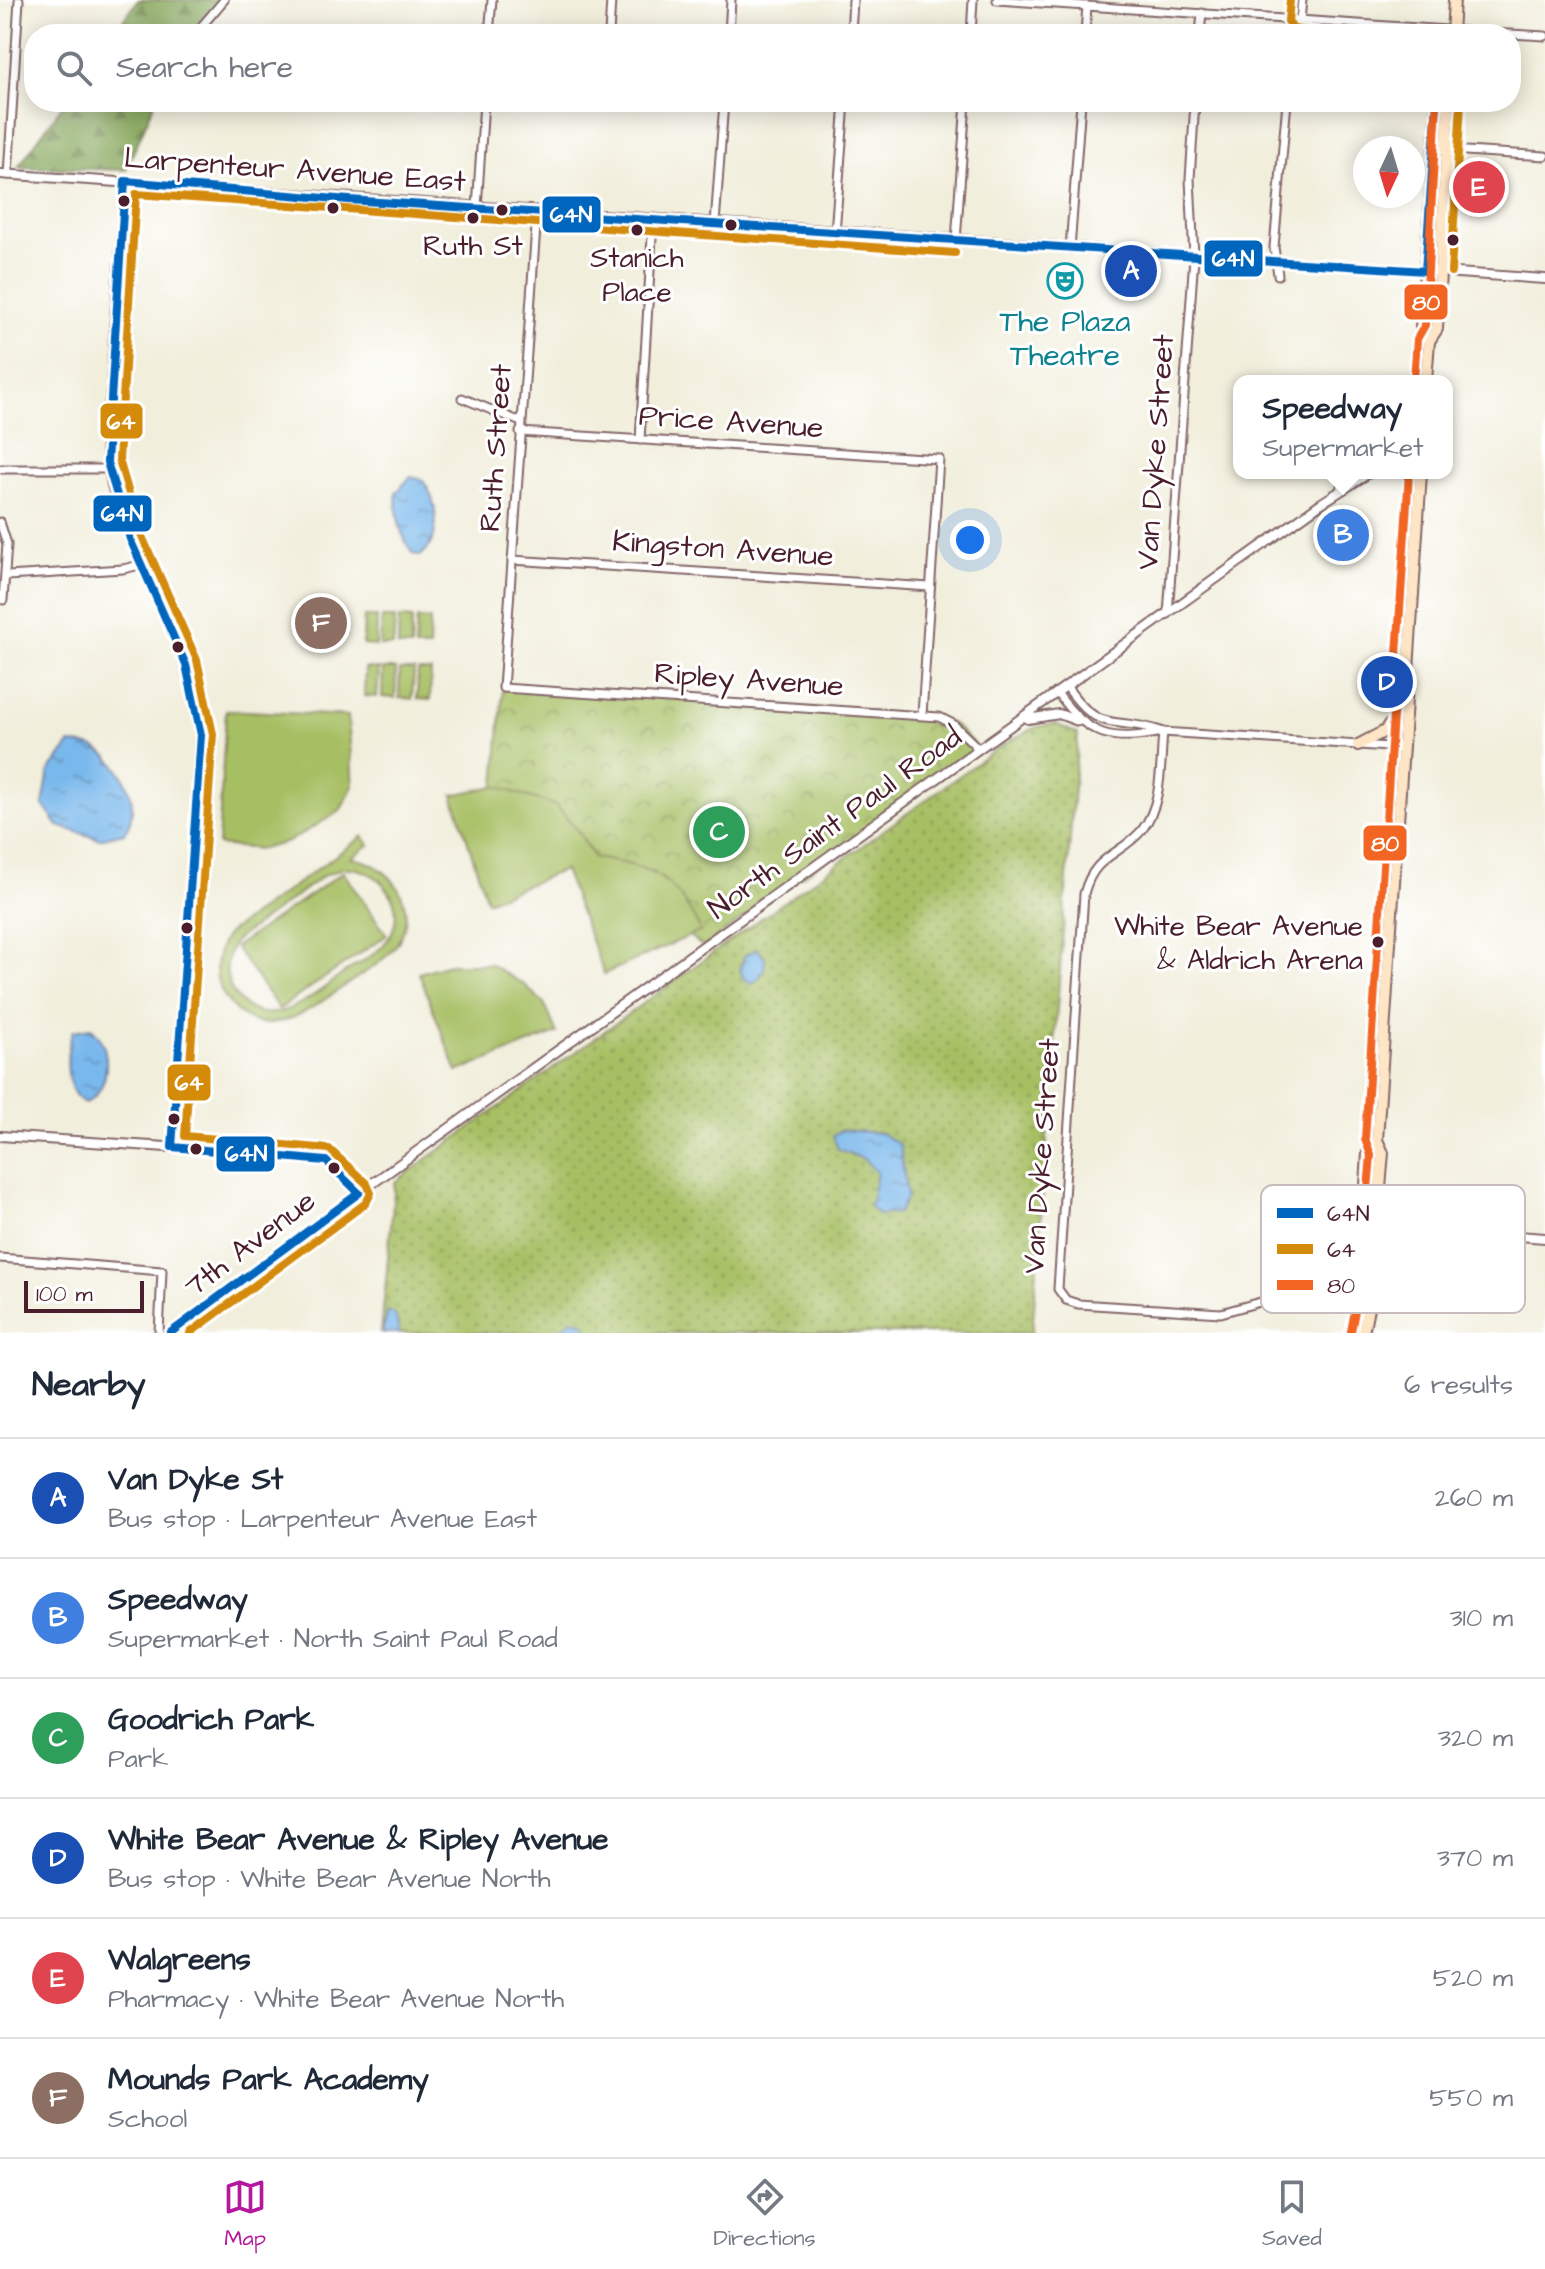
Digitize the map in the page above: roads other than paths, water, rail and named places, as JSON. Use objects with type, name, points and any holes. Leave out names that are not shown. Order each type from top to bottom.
[{"type":"main road","points":[[1452,24],[1454,0]]},
{"type":"main road","points":[[1429,341],[1421,327],[1436,112]]},
{"type":"main road","points":[[1426,375],[1429,341],[1437,329],[1449,112]]},
{"type":"main road","points":[[1381,1185],[1383,1153],[1377,1140],[1421,479]]},
{"type":"main road","points":[[1358,745],[1385,731],[1406,703]]},
{"type":"main road","points":[[1366,1185],[1368,1152],[1377,1140]]},
{"type":"main road","points":[[1360,1333],[1361,1313]]},
{"type":"main road","points":[[1360,1333],[1366,1313]]},
{"type":"street","points":[[4,174],[19,0]]},
{"type":"street","points":[[204,24],[224,0]]},
{"type":"street","points":[[490,24],[492,0]]},
{"type":"street","points":[[610,24],[611,0]]},
{"type":"street","points":[[730,24],[731,0]]},
{"type":"street","points":[[852,24],[853,0]]},
{"type":"street","points":[[972,24],[973,0]]},
{"type":"street","points":[[997,0],[1344,24]]},
{"type":"street","points":[[1296,24],[1302,0]]},
{"type":"street","points":[[1086,24],[1087,6]]},
{"type":"street","points":[[1201,24],[1202,13]]},
{"type":"street","points":[[1521,35],[1545,36]]},
{"type":"street","points":[[477,208],[483,112]]},
{"type":"street","points":[[715,224],[723,112]]},
{"type":"street","points":[[835,233],[844,112]]},
{"type":"street","points":[[956,241],[965,112]]},
{"type":"street","points":[[1070,249],[1080,112]]},
{"type":"street","name":"Van Dyke Street","points":[[1168,614],[1194,257],[1190,179],[1194,112]]},
{"type":"street","points":[[1278,275],[1276,261],[1286,112]]},
{"type":"street","points":[[1434,149],[1545,156]]},
{"type":"street","name":"Larpenteur Avenue East","points":[[4,174],[537,213],[1545,279]]},
{"type":"street","points":[[125,181],[114,314],[108,469],[118,506],[185,654],[196,692],[201,735],[172,1147]]},
{"type":"street","name":"Ruth Street","points":[[503,688],[537,213]]},
{"type":"street","points":[[640,440],[653,220]]},
{"type":"street","points":[[462,398],[521,422]]},
{"type":"street","name":"Price Avenue","points":[[520,432],[939,459],[930,587]]},
{"type":"street","points":[[0,469],[108,469]]},
{"type":"street","name":"North Saint Paul Road","points":[[1338,492],[1348,479]]},
{"type":"street","name":"North Saint Paul Road","points":[[359,1193],[1359,479]]},
{"type":"street","points":[[0,522],[7,544],[3,600]]},
{"type":"street","name":"Kingston Avenue","points":[[512,560],[930,587]]},
{"type":"street","points":[[7,576],[123,569],[144,564]]},
{"type":"street","points":[[922,715],[930,587]]},
{"type":"street","points":[[1067,687],[1092,717],[1163,732],[1404,748]]},
{"type":"street","name":"Ripley Avenue","points":[[503,688],[922,715],[953,724],[979,749]]},
{"type":"street","points":[[1058,694],[1088,729],[1105,734],[1163,732]]},
{"type":"street","points":[[1019,722],[1042,714],[1059,714],[1078,721]]},
{"type":"street","name":"Van Dyke Street","points":[[1163,732],[1153,812],[1139,833],[1097,865],[1084,894],[1058,1289],[1066,1300],[1078,1304],[1221,1313],[1261,1302]]},
{"type":"street","points":[[0,1136],[289,1155],[326,1161],[359,1193]]},
{"type":"street","name":"7th Avenue","points":[[170,1333],[359,1193]]},
{"type":"street","points":[[1525,1236],[1545,1238]]},
{"type":"street","points":[[0,1258],[162,1271],[159,1333]]},
{"type":"water","points":[[410,477],[422,479],[432,498],[436,519],[432,540],[420,556],[413,554],[405,539],[397,510],[396,493]]},
{"type":"water","points":[[70,744],[95,748],[122,774],[128,786],[132,810],[124,833],[99,839],[58,826],[43,805],[49,771]]},
{"type":"water","points":[[757,949],[765,958],[765,966],[752,983],[744,979],[740,969],[745,955]]},
{"type":"water","points":[[91,1028],[103,1045],[106,1067],[100,1089],[85,1103],[78,1098],[69,1081],[67,1060],[73,1031]]},
{"type":"water","points":[[842,1130],[881,1133],[900,1145],[907,1197],[898,1213],[879,1215],[870,1207],[877,1173],[864,1159],[838,1149],[833,1136]]},
{"type":"water","points":[[388,1311],[396,1316],[399,1333],[382,1333]]},
{"type":"water","points":[[573,1319],[584,1322],[588,1333],[574,1328],[566,1333],[555,1333]]},
{"type":"place","name":"Walgreens","points":[[1479,187]]},
{"type":"place","name":"Ruth St","points":[[473,218]]},
{"type":"place","name":"Stanich Place","points":[[637,230]]},
{"type":"place","name":"Van Dyke St","points":[[1131,271]]},
{"type":"place","name":"The Plaza Theatre","points":[[1065,281]]},
{"type":"place","name":"Speedway","points":[[1343,535]]},
{"type":"place","name":"Mounds Park Academy","points":[[321,623]]},
{"type":"place","name":"White Bear Avenue & Ripley Avenue","points":[[1387,682]]},
{"type":"place","name":"Goodrich Park","points":[[719,832]]},
{"type":"place","name":"White Bear Avenue & Aldrich Arena","points":[[1378,942]]}]
